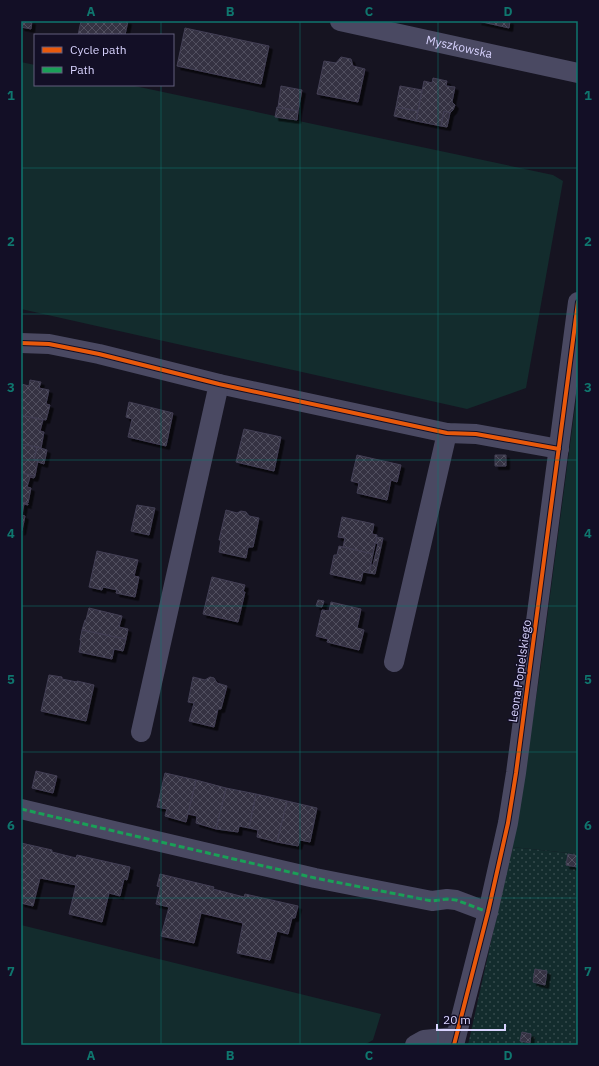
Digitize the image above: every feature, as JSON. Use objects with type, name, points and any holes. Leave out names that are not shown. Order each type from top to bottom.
[{"type":"street","name":"Myszkowska","points":[[340,21],[578,73]]},
{"type":"street","name":"Leona Popielskiego","points":[[455,1041],[488,912],[508,823],[516,773],[578,302]]},
{"type":"street","points":[[21,343],[49,344],[99,354],[219,384],[447,433],[476,434],[559,450]]},
{"type":"street","points":[[141,732],[219,384]]},
{"type":"street","points":[[394,662],[447,433]]},
{"type":"street","points":[[21,809],[315,878],[432,901],[447,898],[488,912]]},
{"type":"street","points":[[415,1045],[424,1040],[455,1041]]},
{"type":"green space","points":[[21,62],[34,65],[34,86],[135,86],[553,175],[563,181],[526,388],[467,409],[21,309]]},
{"type":"green space","points":[[578,384],[578,854],[512,847],[539,679]]},
{"type":"green space","points":[[512,847],[578,854],[578,1045],[468,1045]]},
{"type":"green space","points":[[21,925],[381,1014],[373,1040],[364,1045],[21,1045]]},
{"type":"building","points":[[21,21],[32,21],[31,29],[21,27]]},
{"type":"building","points":[[81,21],[128,21],[125,34],[78,34]]},
{"type":"building","points":[[478,21],[510,21],[509,28]]},
{"type":"building","points":[[185,28],[269,46],[261,84],[177,66]]},
{"type":"building","points":[[341,57],[351,59],[353,66],[365,69],[358,102],[317,94],[324,61],[336,63]]},
{"type":"building","points":[[433,78],[447,81],[446,86],[455,87],[452,102],[455,105],[450,113],[444,111],[441,126],[416,121],[424,81],[432,83]]},
{"type":"building","points":[[281,86],[302,90],[298,111],[278,107]]},
{"type":"building","points":[[400,86],[422,90],[418,111],[396,107]]},
{"type":"building","points":[[277,107],[298,111],[297,120],[275,117]]},
{"type":"building","points":[[396,107],[418,111],[416,121],[394,116]]},
{"type":"building","points":[[444,111],[450,113],[447,127],[441,126]]},
{"type":"building","points":[[30,380],[41,382],[39,388],[49,390],[46,404],[50,405],[46,420],[21,415],[21,384],[29,386]]},
{"type":"building","points":[[129,402],[173,413],[166,446],[128,437],[132,419],[126,417]]},
{"type":"building","points":[[21,415],[43,420],[40,431],[44,432],[41,448],[21,444]]},
{"type":"building","points":[[244,429],[281,437],[274,471],[236,462]]},
{"type":"building","points":[[21,444],[37,447],[34,460],[38,460],[35,476],[21,473]]},
{"type":"building","points":[[37,447],[47,450],[44,464],[38,462],[38,460],[34,460]]},
{"type":"building","points":[[357,455],[401,465],[397,482],[391,480],[387,500],[357,493],[359,483],[351,481]]},
{"type":"building","points":[[495,455],[506,455],[506,466],[495,466]]},
{"type":"building","points":[[21,473],[35,476],[34,478],[30,477],[27,487],[31,488],[28,503],[21,502]]},
{"type":"building","points":[[21,502],[28,505],[24,504],[22,515],[25,516],[21,532]]},
{"type":"building","points":[[137,505],[155,508],[149,535],[131,531]]},
{"type":"building","points":[[226,510],[237,513],[241,511],[246,512],[249,516],[259,518],[253,547],[248,547],[246,558],[219,552],[221,540],[219,540]]},
{"type":"building","points":[[342,517],[374,524],[372,534],[377,535],[373,554],[343,547],[345,538],[338,537]]},
{"type":"building","points":[[377,537],[383,538],[375,574],[369,573],[371,565],[373,565],[378,544],[376,543]]},
{"type":"building","points":[[339,546],[373,554],[369,573],[363,572],[361,581],[330,574],[334,555],[337,555]]},
{"type":"building","points":[[97,551],[138,560],[134,576],[139,577],[135,597],[116,593],[117,590],[103,587],[102,590],[89,587]]},
{"type":"building","points":[[212,577],[245,585],[243,592],[245,592],[238,622],[203,614]]},
{"type":"building","points":[[318,600],[324,601],[322,607],[316,606]]},
{"type":"building","points":[[331,602],[361,609],[357,628],[364,630],[359,650],[327,642],[328,639],[316,636],[322,610],[329,611]]},
{"type":"building","points":[[89,608],[122,616],[119,627],[128,629],[126,639],[82,630]]},
{"type":"building","points":[[82,630],[126,639],[123,651],[114,649],[112,659],[79,652]]},
{"type":"building","points":[[49,675],[94,685],[86,721],[41,711]]},
{"type":"building","points":[[193,677],[205,680],[210,677],[214,678],[217,683],[227,686],[221,709],[218,709],[214,727],[189,721],[194,703],[188,702]]},
{"type":"building","points":[[36,771],[57,776],[53,793],[32,788]]},
{"type":"building","points":[[165,773],[196,780],[186,822],[165,816],[167,809],[157,807]]},
{"type":"building","points":[[196,780],[226,788],[216,829],[196,823],[197,816],[188,814]]},
{"type":"building","points":[[226,788],[256,794],[249,828],[239,826],[238,832],[216,829]]},
{"type":"building","points":[[256,794],[287,801],[277,842],[257,837],[258,830],[249,828]]},
{"type":"building","points":[[287,801],[317,808],[310,842],[300,840],[298,846],[277,842]]},
{"type":"building","points":[[21,843],[52,850],[52,852],[76,858],[77,855],[130,867],[127,880],[124,879],[120,896],[109,893],[102,922],[69,914],[76,885],[40,878],[33,906],[21,903]]},
{"type":"building","points":[[568,854],[578,856],[577,867],[566,865]]},
{"type":"building","points":[[160,874],[214,887],[213,889],[244,897],[245,894],[298,906],[295,918],[292,918],[288,934],[277,931],[270,960],[237,953],[243,923],[201,913],[194,943],[161,936],[169,907],[156,904],[160,887],[157,886]]},
{"type":"building","points":[[535,969],[547,971],[545,985],[533,982]]},
{"type":"building","points":[[522,1032],[531,1034],[530,1043],[520,1041]]},
{"type":"marked path","points":[[21,809],[315,878],[432,901],[447,899],[456,900],[488,912]]},
{"type":"cycle path","points":[[454,1045],[488,912],[508,823],[516,773],[578,302]]},
{"type":"cycle path","points":[[21,343],[49,344],[99,354],[219,384],[447,433],[476,434],[559,449]]}]
